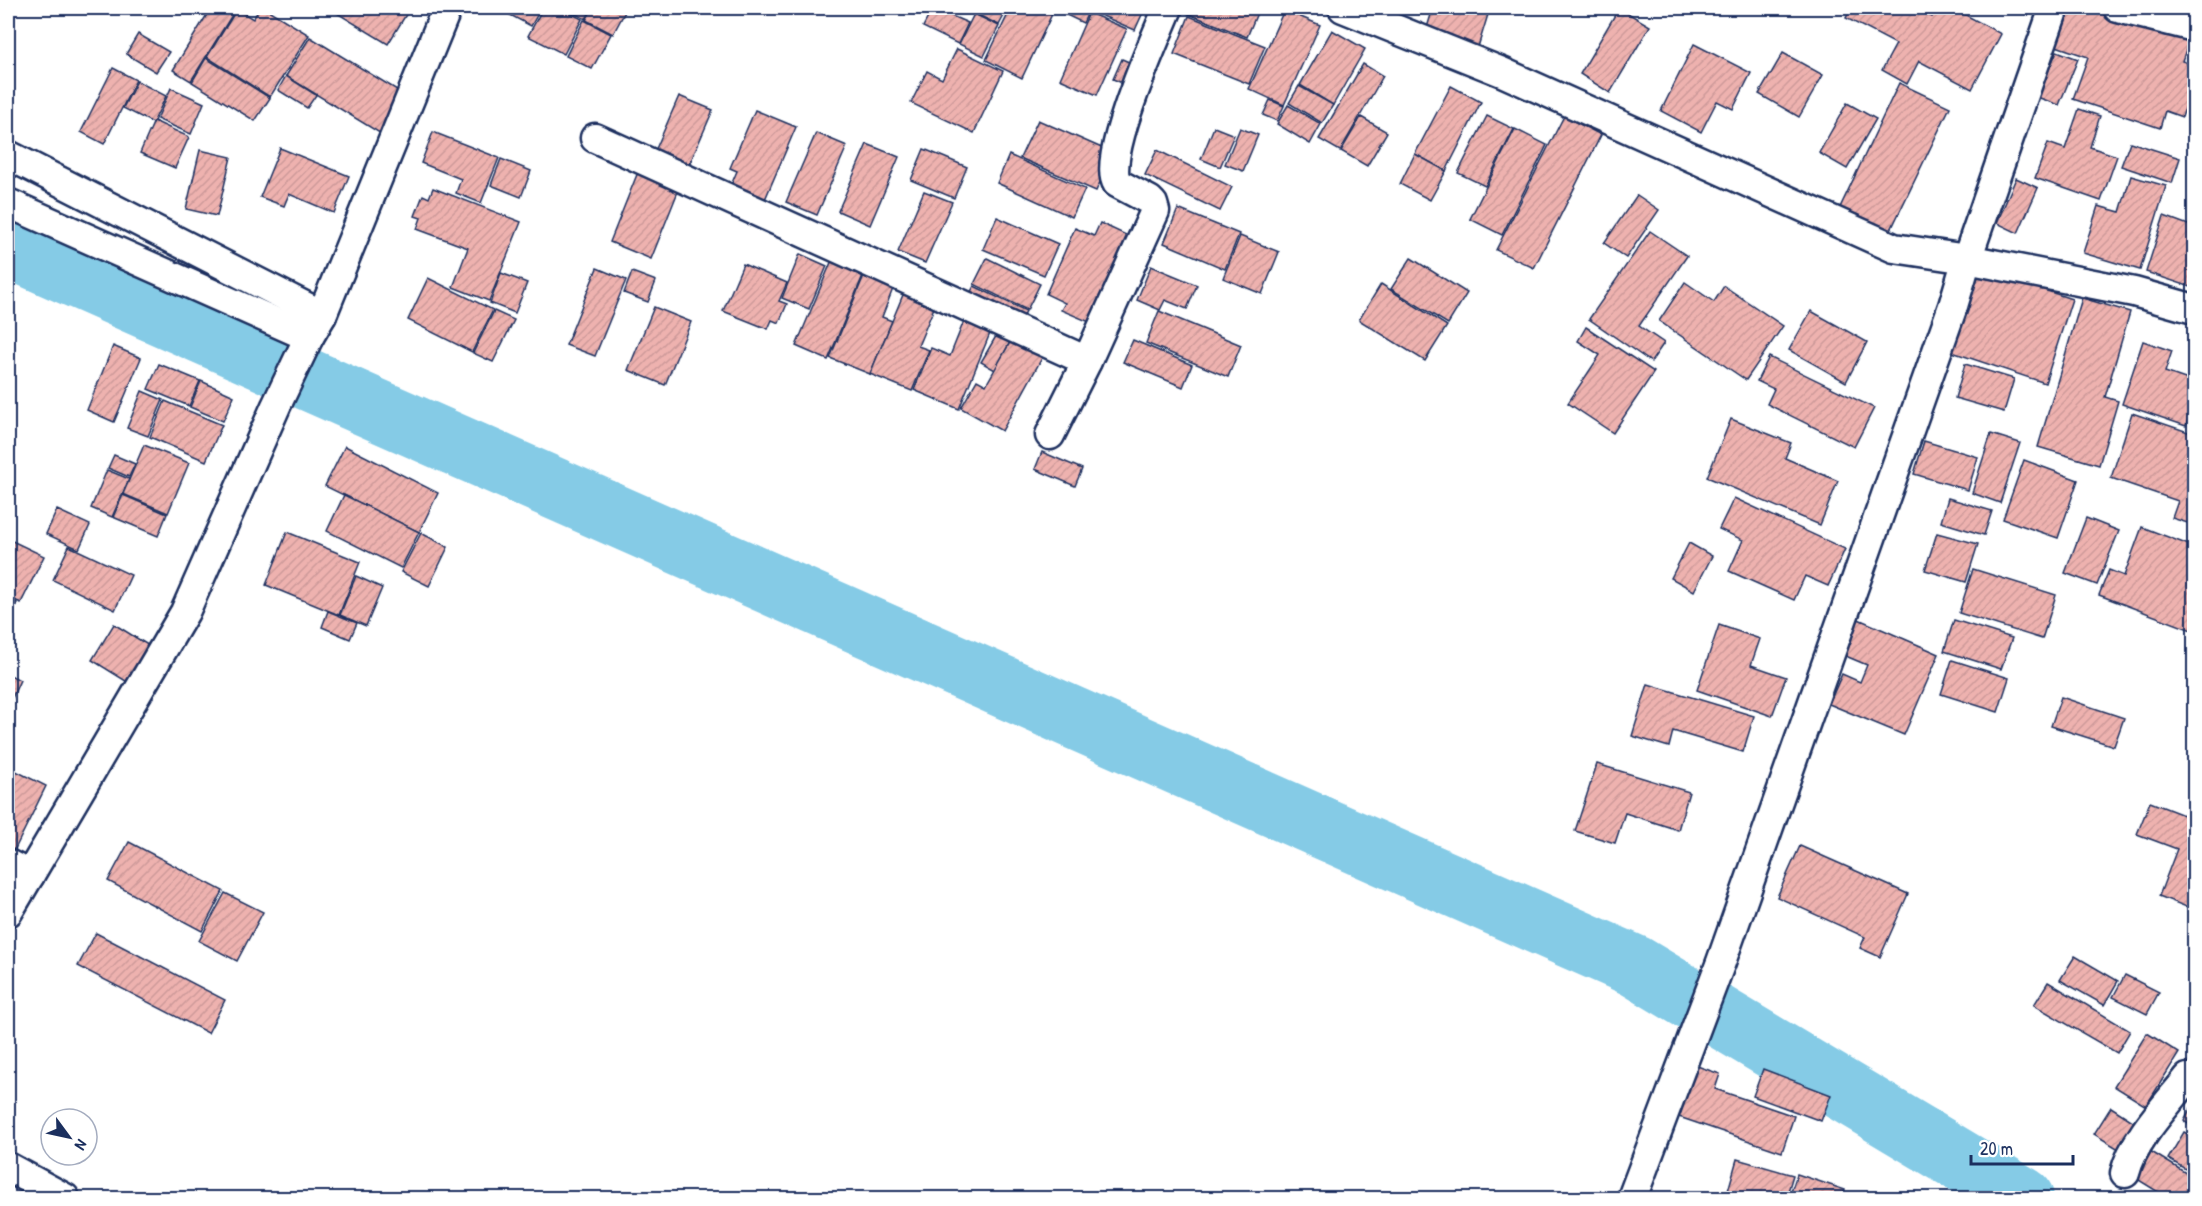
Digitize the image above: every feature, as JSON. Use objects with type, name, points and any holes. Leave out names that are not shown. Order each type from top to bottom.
[{"type":"street","points":[[8,912],[19,869],[185,612],[276,406],[310,337],[447,8]]},
{"type":"street","points":[[1050,435],[1087,361],[1155,211],[1154,204],[1149,200],[1117,183],[1113,170],[1123,123],[1168,8]]},
{"type":"street","points":[[1343,8],[1502,72],[1894,248],[1967,259],[2134,292],[2194,309]]},
{"type":"street","points":[[1632,1198],[1689,1052],[1721,962],[1953,306],[1967,259],[2054,8]]},
{"type":"street","points":[[2118,8],[2194,27]]},
{"type":"street","points":[[595,138],[1087,361]]},
{"type":"street","points":[[8,155],[310,337]]},
{"type":"street","points":[[8,203],[310,337]]},
{"type":"street","points":[[2125,1173],[2128,1159],[2161,1112],[2188,1078],[2194,1078]]},
{"type":"street","points":[[8,1167],[64,1198]]},
{"type":"building","points":[[211,8],[219,8],[232,15],[191,81],[173,70]]},
{"type":"building","points":[[260,8],[265,8],[309,35],[270,97],[207,57],[237,9],[253,19]]},
{"type":"building","points":[[333,8],[398,8],[407,13],[388,44],[332,10]]},
{"type":"building","points":[[497,8],[541,8],[531,26]]},
{"type":"building","points":[[543,8],[560,8],[582,19],[564,54],[528,36]]},
{"type":"building","points":[[563,8],[592,8],[586,19]]},
{"type":"building","points":[[593,8],[627,8],[613,34],[586,20]]},
{"type":"building","points":[[933,8],[968,23],[958,44],[923,27]]},
{"type":"building","points":[[976,8],[1008,8],[999,25],[974,13]]},
{"type":"building","points":[[1011,8],[1039,8],[1052,14],[1022,78],[986,60]]},
{"type":"building","points":[[1052,8],[1090,8],[1083,23]]},
{"type":"building","points":[[1092,8],[1145,8],[1135,30],[1091,11]]},
{"type":"building","points":[[1180,8],[1259,8],[1247,37],[1179,10]]},
{"type":"building","points":[[1433,8],[1490,8],[1478,47],[1426,31]]},
{"type":"building","points":[[1619,8],[1650,26],[1610,93],[1580,74]]},
{"type":"building","points":[[1851,8],[1914,8],[1932,17],[1937,8],[1953,8],[2001,34],[1972,89],[1919,61],[1907,84],[1882,70],[1896,44],[1846,18]]},
{"type":"building","points":[[2069,8],[2091,8],[2189,41],[2182,61],[2194,65],[2194,83],[2182,117],[2165,111],[2160,128],[2073,99],[2088,57],[2056,46]]},
{"type":"building","points":[[1284,10],[1320,25],[1284,105],[1249,89]]},
{"type":"building","points":[[1089,13],[1127,29],[1097,95],[1060,79]]},
{"type":"building","points":[[974,14],[999,26],[984,56],[959,44]]},
{"type":"building","points":[[1189,16],[1265,46],[1249,84],[1174,54]]},
{"type":"building","points":[[584,20],[611,34],[592,69],[566,56]]},
{"type":"building","points":[[1332,30],[1365,49],[1333,105],[1300,85]]},
{"type":"building","points":[[138,34],[169,52],[156,72],[126,54]]},
{"type":"building","points":[[310,37],[407,96],[383,135],[286,76]]},
{"type":"building","points":[[1694,44],[1751,73],[1733,109],[1717,101],[1701,132],[1661,111]]},
{"type":"building","points":[[957,49],[1003,71],[974,133],[911,103],[927,71],[942,79]]},
{"type":"building","points":[[2057,51],[2078,59],[2059,105],[2037,97]]},
{"type":"building","points":[[1783,53],[1823,75],[1799,117],[1759,94]]},
{"type":"building","points":[[206,58],[270,98],[255,121],[192,82]]},
{"type":"building","points":[[1122,59],[1138,66],[1129,86],[1113,79]]},
{"type":"building","points":[[1363,64],[1383,76],[1340,151],[1319,139]]},
{"type":"building","points":[[113,68],[136,80],[104,144],[81,132]]},
{"type":"building","points":[[286,76],[316,95],[307,108],[278,90]]},
{"type":"building","points":[[137,81],[166,96],[153,123],[123,108]]},
{"type":"building","points":[[1899,83],[1950,107],[1886,240],[1836,216]]},
{"type":"building","points":[[1299,86],[1333,105],[1322,123],[1289,103]]},
{"type":"building","points":[[1451,86],[1481,102],[1446,171],[1415,154]]},
{"type":"building","points":[[171,88],[204,103],[191,134],[157,119]]},
{"type":"building","points":[[679,96],[713,110],[686,172],[652,158]]},
{"type":"building","points":[[1270,100],[1284,106],[1277,121],[1263,115]]},
{"type":"building","points":[[1847,103],[1876,119],[1847,169],[1819,153]]},
{"type":"building","points":[[1288,105],[1321,124],[1310,144],[1277,124]]},
{"type":"building","points":[[2079,109],[2100,116],[2090,147],[2117,156],[2101,201],[2035,178],[2048,143],[2065,149]]},
{"type":"building","points":[[755,110],[796,127],[763,204],[729,190],[737,171],[730,168]]},
{"type":"building","points":[[1487,116],[1514,129],[1485,186],[1458,173]]},
{"type":"building","points":[[1564,116],[1601,135],[1534,268],[1496,250]]},
{"type":"building","points":[[1361,117],[1387,132],[1367,166],[1341,151]]},
{"type":"building","points":[[1038,120],[1113,153],[1096,191],[1020,158]]},
{"type":"building","points":[[154,121],[189,137],[175,168],[140,153]]},
{"type":"building","points":[[1214,127],[1234,135],[1220,167],[1201,159]]},
{"type":"building","points":[[1240,128],[1258,135],[1243,171],[1225,164]]},
{"type":"building","points":[[1515,129],[1547,145],[1502,235],[1470,219]]},
{"type":"building","points":[[433,132],[499,158],[481,203],[456,193],[461,179],[421,163]]},
{"type":"building","points":[[816,133],[847,146],[817,215],[786,202]]},
{"type":"building","points":[[2130,142],[2180,158],[2172,183],[2121,166]]},
{"type":"building","points":[[867,144],[899,157],[870,225],[838,211]]},
{"type":"building","points":[[280,148],[349,176],[334,213],[289,194],[284,206],[260,197]]},
{"type":"building","points":[[924,149],[967,167],[954,198],[911,180]]},
{"type":"building","points":[[200,150],[231,157],[217,216],[186,209]]},
{"type":"building","points":[[1157,150],[1232,187],[1220,211],[1145,175]]},
{"type":"building","points":[[1415,154],[1446,171],[1430,200],[1400,184]]},
{"type":"building","points":[[1009,155],[1085,189],[1072,217],[997,183]]},
{"type":"building","points":[[501,159],[531,171],[521,197],[491,185]]},
{"type":"building","points":[[638,172],[679,189],[651,259],[610,242]]},
{"type":"building","points":[[2131,176],[2166,186],[2140,270],[2083,253],[2098,206],[2120,212]]},
{"type":"building","points":[[2016,178],[2038,188],[2018,233],[1997,223]]},
{"type":"building","points":[[433,188],[521,222],[489,301],[453,287],[468,248],[417,229],[421,218],[415,216],[423,195],[429,198]]},
{"type":"building","points":[[924,191],[952,202],[925,263],[898,252]]},
{"type":"building","points":[[1637,195],[1659,210],[1626,258],[1604,243]]},
{"type":"building","points":[[1178,209],[1239,234],[1225,269],[1164,243]]},
{"type":"building","points":[[2164,216],[2194,227],[2194,288],[2146,272]]},
{"type":"building","points":[[997,217],[1058,244],[1044,275],[983,249]]},
{"type":"building","points":[[1100,223],[1137,240],[1099,326],[1061,310],[1065,303],[1046,294],[1075,228],[1094,236]]},
{"type":"building","points":[[1650,231],[1687,256],[1639,326],[1664,343],[1651,362],[1589,319]]},
{"type":"building","points":[[1240,236],[1279,252],[1262,294],[1223,278]]},
{"type":"building","points":[[800,254],[827,266],[809,309],[782,298]]},
{"type":"building","points":[[987,258],[1040,284],[1027,310],[974,284]]},
{"type":"building","points":[[1411,258],[1467,293],[1448,324],[1391,289]]},
{"type":"building","points":[[832,260],[864,273],[828,360],[796,346]]},
{"type":"building","points":[[743,264],[787,283],[779,301],[787,304],[779,323],[772,320],[768,329],[723,311]]},
{"type":"building","points":[[1151,266],[1197,285],[1187,309],[1165,300],[1160,310],[1137,300]]},
{"type":"building","points":[[597,268],[626,280],[595,356],[566,345]]},
{"type":"building","points":[[1979,269],[2072,299],[2045,383],[1952,352]]},
{"type":"building","points":[[632,272],[656,281],[648,302],[624,293]]},
{"type":"building","points":[[501,273],[527,283],[515,313],[490,303]]},
{"type":"building","points":[[865,273],[894,286],[882,317],[892,321],[870,374],[830,358]]},
{"type":"building","points":[[428,278],[493,310],[472,352],[408,320]]},
{"type":"building","points":[[1685,282],[1714,302],[1724,286],[1783,326],[1746,380],[1659,321]]},
{"type":"building","points":[[1381,284],[1447,326],[1425,361],[1359,320]]},
{"type":"building","points":[[974,286],[1026,311],[1018,327],[966,301]]},
{"type":"building","points":[[905,290],[936,303],[918,346],[929,350],[912,391],[870,374]]},
{"type":"building","points":[[2082,298],[2130,312],[2105,397],[2118,401],[2099,465],[2038,447]]},
{"type":"building","points":[[654,307],[691,322],[665,385],[628,370]]},
{"type":"building","points":[[494,311],[514,320],[493,362],[473,353]]},
{"type":"building","points":[[1159,311],[1241,345],[1228,377],[1146,343]]},
{"type":"building","points":[[1811,311],[1867,342],[1846,382],[1789,350]]},
{"type":"building","points":[[966,316],[993,326],[959,409],[914,390],[931,348],[950,356]]},
{"type":"building","points":[[1586,327],[1654,372],[1613,433],[1568,403],[1600,355],[1578,341]]},
{"type":"building","points":[[999,331],[1012,338],[995,370],[981,362]]},
{"type":"building","points":[[1012,339],[1043,356],[1002,431],[961,408],[977,380],[986,385]]},
{"type":"building","points":[[1133,340],[1192,365],[1183,387],[1123,362]]},
{"type":"building","points":[[2143,341],[2172,351],[2165,372],[2194,382],[2194,400],[2186,426],[2122,404]]},
{"type":"building","points":[[113,346],[141,358],[114,422],[87,410]]},
{"type":"building","points":[[1769,357],[1874,408],[1854,447],[1767,404],[1774,389],[1757,381]]},
{"type":"building","points":[[159,364],[200,381],[189,406],[148,389]]},
{"type":"building","points":[[1965,364],[2014,379],[2004,412],[1955,398]]},
{"type":"building","points":[[201,381],[234,396],[223,421],[190,407]]},
{"type":"building","points":[[142,391],[163,400],[148,436],[127,428]]},
{"type":"building","points":[[165,401],[222,425],[206,461],[150,437]]},
{"type":"building","points":[[2132,413],[2194,434],[2194,525],[2172,518],[2178,501],[2111,478]]},
{"type":"building","points":[[1731,419],[1791,443],[1785,458],[1838,481],[1820,525],[1707,477]]},
{"type":"building","points":[[1991,434],[2020,443],[2000,503],[1972,493]]},
{"type":"building","points":[[1924,441],[1978,457],[1968,490],[1914,474]]},
{"type":"building","points":[[144,445],[189,463],[168,513],[123,494]]},
{"type":"building","points":[[345,446],[438,493],[419,532],[325,486]]},
{"type":"building","points":[[1042,452],[1082,469],[1075,486],[1035,469]]},
{"type":"building","points":[[114,455],[135,464],[129,477],[108,468]]},
{"type":"building","points":[[2024,460],[2078,480],[2058,538],[2003,519]]},
{"type":"building","points":[[107,470],[129,479],[112,517],[91,508]]},
{"type":"building","points":[[123,495],[167,514],[158,536],[113,517]]},
{"type":"building","points":[[344,495],[419,532],[401,568],[327,531]]},
{"type":"building","points":[[1734,498],[1845,549],[1828,586],[1805,576],[1794,600],[1729,571],[1743,540],[1719,529]]},
{"type":"building","points":[[1948,498],[1992,511],[1984,535],[1941,522]]},
{"type":"building","points":[[57,510],[90,525],[79,549],[46,534]]},
{"type":"building","points":[[2086,518],[2119,531],[2097,585],[2065,573]]},
{"type":"building","points":[[2142,527],[2194,547],[2194,631],[2099,595],[2109,570],[2124,576]]},
{"type":"building","points":[[287,532],[360,562],[339,615],[266,585]]},
{"type":"building","points":[[421,533],[448,547],[429,586],[401,572]]},
{"type":"building","points":[[1937,533],[1978,544],[1966,582],[1925,570]]},
{"type":"building","points":[[8,539],[44,556],[21,603],[8,597]]},
{"type":"building","points":[[1689,543],[1712,556],[1694,591],[1671,578]]},
{"type":"building","points":[[69,546],[131,575],[115,610],[53,580]]},
{"type":"building","points":[[1973,569],[2056,595],[2042,639],[1959,613]]},
{"type":"building","points":[[356,576],[382,588],[366,626],[340,615]]},
{"type":"building","points":[[8,599],[17,603],[8,624]]},
{"type":"building","points":[[328,611],[357,623],[350,639],[322,627]]},
{"type":"building","points":[[1856,618],[1939,654],[1904,735],[1829,704],[1842,674],[1860,682],[1867,665],[1841,654]]},
{"type":"building","points":[[1954,620],[2012,638],[2001,669],[1944,651]]},
{"type":"building","points":[[114,624],[151,647],[129,683],[92,660]]},
{"type":"building","points":[[1719,625],[1760,639],[1751,665],[1786,677],[1772,716],[1697,690]]},
{"type":"building","points":[[1952,660],[2009,678],[1998,712],[1941,694]]},
{"type":"building","points":[[8,674],[20,680],[8,707]]},
{"type":"building","points":[[1648,684],[1754,716],[1743,752],[1673,731],[1669,747],[1632,736]]},
{"type":"building","points":[[2061,697],[2124,718],[2114,746],[2051,726]]},
{"type":"building","points":[[1597,764],[1689,792],[1678,830],[1625,813],[1615,843],[1575,831]]},
{"type":"building","points":[[8,767],[46,786],[13,853],[8,850]]},
{"type":"building","points":[[2150,802],[2194,819],[2194,910],[2159,896],[2177,849],[2137,834]]},
{"type":"building","points":[[129,842],[223,891],[202,931],[108,881]]},
{"type":"building","points":[[1800,846],[1908,894],[1880,957],[1860,948],[1865,937],[1777,897]]},
{"type":"building","points":[[225,893],[263,912],[237,961],[199,941]]},
{"type":"building","points":[[96,933],[225,1000],[208,1033],[78,966]]},
{"type":"building","points":[[2075,956],[2118,981],[2104,1005],[2060,980]]},
{"type":"building","points":[[2125,975],[2159,992],[2147,1014],[2113,997]]},
{"type":"building","points":[[2048,982],[2130,1031],[2117,1053],[2034,1005]]},
{"type":"building","points":[[2194,1016],[2194,1033],[2187,1029]]},
{"type":"building","points":[[2147,1033],[2179,1053],[2146,1106],[2114,1086]]},
{"type":"building","points":[[1697,1066],[1720,1074],[1715,1089],[1794,1116],[1782,1152],[1679,1117]]},
{"type":"building","points":[[1763,1069],[1831,1095],[1821,1121],[1753,1096]]},
{"type":"building","points":[[2194,1103],[2194,1128],[2184,1121]]},
{"type":"building","points":[[2111,1107],[2139,1125],[2122,1151],[2094,1134]]},
{"type":"building","points":[[2184,1132],[2194,1138],[2194,1174],[2168,1159]]},
{"type":"building","points":[[2145,1148],[2194,1178],[2194,1198],[2168,1198],[2129,1174]]},
{"type":"building","points":[[1737,1159],[1793,1175],[1786,1198],[1726,1198]]},
{"type":"building","points":[[1797,1174],[1845,1190],[1842,1198],[1789,1198]]},
{"type":"waterway","points":[[8,247],[1635,966],[2023,1198]]}]
